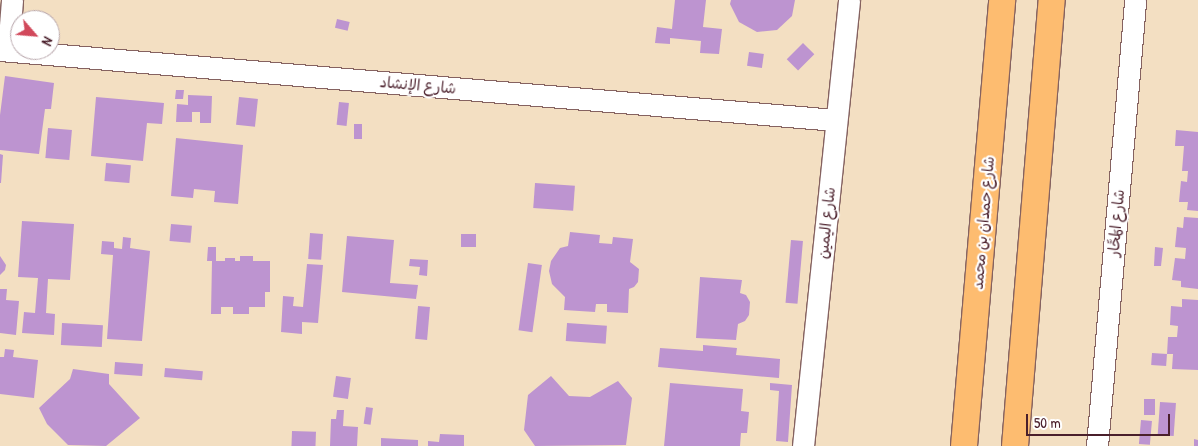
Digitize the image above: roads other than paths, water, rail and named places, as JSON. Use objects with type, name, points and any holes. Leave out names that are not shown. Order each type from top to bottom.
[{"type":"main road","name":"شارع حمدان بن محمد","points":[[964,446],[1002,0]]},
{"type":"main road","points":[[1015,446],[1052,0]]},
{"type":"street","points":[[4,50],[12,0]]},
{"type":"street","name":"شارع اليمين","points":[[803,446],[849,0]]},
{"type":"street","name":"شارع المَحَّار","points":[[1097,446],[1135,0]]},
{"type":"street","name":"شارع الإنشاد","points":[[4,50],[836,120]]}]
